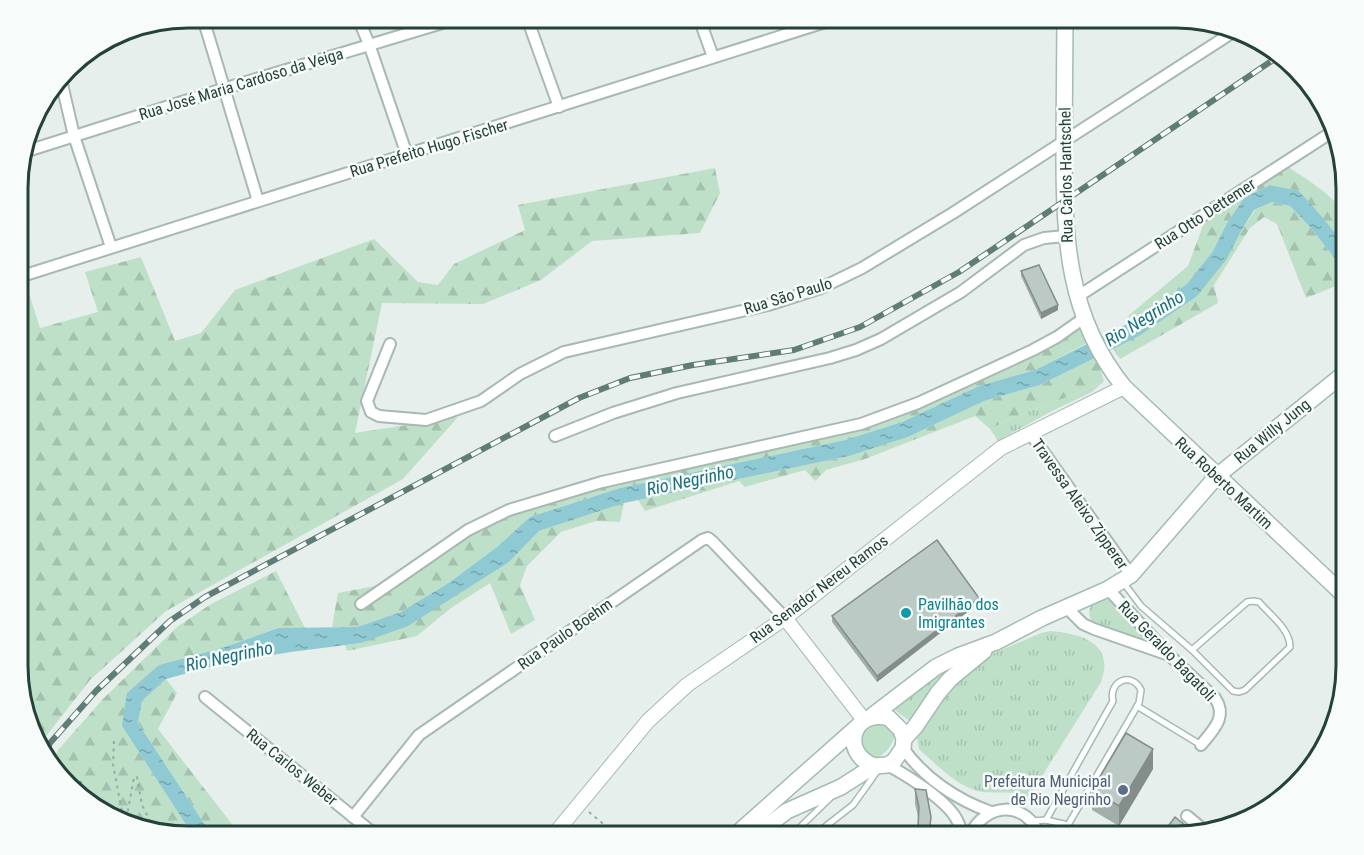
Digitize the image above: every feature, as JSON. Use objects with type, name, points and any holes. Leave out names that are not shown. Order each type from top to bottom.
[{"type":"main road","name":"Rua Carlos Hantschel","points":[[1065,28],[1066,236],[1077,297],[1086,324],[1107,364]]},
{"type":"main road","name":"Rua Roberto Martim","points":[[1107,364],[1124,387],[1217,476],[1335,582]]},
{"type":"main road","name":"Rua Willy Jung","points":[[996,642],[1126,578],[1217,476],[1335,384]]},
{"type":"main road","points":[[745,826],[864,721],[936,667],[996,642]]},
{"type":"main road","points":[[903,743],[950,679],[996,642]]},
{"type":"main road","points":[[767,826],[787,811],[841,787],[881,766],[900,755],[903,743],[902,730],[889,718],[864,721],[854,736],[854,746],[858,756],[865,762],[881,766]]},
{"type":"street","points":[[703,28],[713,57]]},
{"type":"street","name":"Rua Prefeito Hugo Fischer","points":[[28,274],[805,28]]},
{"type":"street","points":[[205,29],[258,201]]},
{"type":"street","points":[[363,29],[407,155]]},
{"type":"street","name":"Rua José Maria Cardoso da Veiga","points":[[34,149],[422,29]]},
{"type":"street","points":[[531,29],[559,107]]},
{"type":"street","name":"Rua São Paulo","points":[[390,344],[367,401],[371,412],[379,416],[426,420],[481,400],[520,374],[564,352],[768,304],[812,291],[844,278],[953,213],[1225,37]]},
{"type":"street","points":[[63,89],[74,136],[111,247]]},
{"type":"street","name":"Rua Otto Dettemer","points":[[1077,297],[1326,136]]},
{"type":"street","points":[[555,436],[613,413],[677,393],[856,350],[881,339],[962,292],[1024,245],[1044,238],[1066,236]]},
{"type":"street","points":[[361,604],[468,530],[509,510],[610,480],[861,424],[918,403],[1086,324]]},
{"type":"street","name":"Rua Senador Nereu Ramos","points":[[561,826],[648,721],[672,697],[785,618],[987,458],[1030,433],[1124,387]]},
{"type":"street","name":"Travessa Aleixo Zipperer","points":[[1030,433],[1126,578]]},
{"type":"street","name":"Rua Paulo Boehm","points":[[353,817],[418,735],[702,540],[708,538],[713,542],[785,618]]},
{"type":"street","name":"Rua Geraldo Bagatoli","points":[[1108,588],[1169,655],[1220,705],[1219,722],[1201,745]]},
{"type":"street","points":[[1066,607],[1083,624],[1169,655]]},
{"type":"street","points":[[785,618],[864,721]]},
{"type":"street","name":"Rua Carlos Weber","points":[[206,697],[364,826]]},
{"type":"street","points":[[903,743],[922,769],[959,799],[991,812]]},
{"type":"street","points":[[881,766],[904,774],[950,810],[960,826]]},
{"type":"street","points":[[974,826],[981,818],[1002,809],[1023,814],[1034,826]]},
{"type":"street","points":[[1187,816],[1197,824]]},
{"type":"lane","points":[[1126,578],[1141,606],[1192,650],[1233,692],[1245,690],[1290,647],[1290,642],[1288,634],[1259,602],[1253,600],[1247,602],[1192,650]]},
{"type":"lane","points":[[1032,821],[1046,820],[1068,825],[1142,697],[1138,685],[1127,679],[1116,683],[1112,695],[1113,701],[1046,820]]},
{"type":"lane","points":[[1137,706],[1201,745]]},
{"type":"lane","points":[[827,826],[853,805],[881,766]]},
{"type":"lane","points":[[801,826],[841,787]]},
{"type":"path","points":[[114,741],[113,764],[123,812]]},
{"type":"path","points":[[127,814],[135,777],[137,777],[142,805],[151,822]]},
{"type":"path","points":[[580,803],[607,826]]},
{"type":"green space","points":[[1283,164],[1317,186],[1335,201],[1335,234],[1299,191],[1270,185],[1244,198],[1227,223],[1213,251],[1187,284],[1131,322],[1128,316],[1188,266],[1208,212]]},
{"type":"green space","points":[[715,168],[720,193],[700,233],[592,241],[541,280],[483,304],[382,303],[355,433],[458,417],[403,479],[166,611],[90,680],[45,737],[34,708],[28,667],[28,290],[40,328],[98,312],[85,272],[141,257],[175,341],[201,333],[235,290],[374,239],[418,282],[438,285],[454,264],[525,230],[518,205]]},
{"type":"green space","points":[[1272,202],[1290,206],[1335,259],[1335,286],[1306,298],[1277,224],[1264,217],[1250,228],[1214,285],[1218,303],[1120,359],[1113,348],[1139,336],[1167,316],[1241,231],[1255,210]]},
{"type":"green space","points":[[1076,323],[1087,343],[1035,370],[979,386],[902,422],[845,440],[620,488],[530,517],[497,547],[450,582],[401,612],[357,627],[332,627],[338,593],[391,583],[509,510],[840,429],[918,403]]},
{"type":"green space","points":[[1096,357],[1104,381],[990,429],[975,416],[865,459],[826,470],[815,481],[805,470],[745,487],[739,481],[645,511],[638,500],[849,456],[908,437],[984,401],[1040,385]]},
{"type":"green space","points":[[1104,381],[1092,392],[998,441],[990,429],[1076,394]]},
{"type":"green space","points":[[624,503],[620,522],[596,521],[561,532],[527,566],[520,585],[535,620],[511,634],[490,583],[451,608],[417,636],[347,651],[345,645],[361,643],[509,562],[539,531]]},
{"type":"green space","points":[[276,571],[305,628],[277,628],[225,647],[159,665],[122,726],[187,826],[167,825],[137,818],[91,794],[75,780],[55,756],[104,698],[177,627],[211,604]]},
{"type":"green space","points":[[1102,598],[1115,604],[1155,642],[1155,645],[1096,626],[1089,614],[1091,606]]},
{"type":"green space","points":[[1051,631],[1085,638],[1100,650],[1104,658],[1101,682],[1029,797],[1011,793],[983,792],[966,787],[919,749],[917,738],[935,707],[951,686],[987,656]]},
{"type":"green space","points":[[968,654],[911,722],[892,708],[917,686]]},
{"type":"green space","points":[[166,679],[177,693],[158,729],[233,826],[206,826],[138,723],[142,701]]},
{"type":"green space","points":[[874,722],[886,726],[894,732],[894,736],[882,755],[874,759],[863,750],[861,734],[864,725]]},
{"type":"water","name":"Rio Negrinho","points":[[1270,185],[1299,191],[1335,233],[1335,259],[1290,206],[1272,202],[1254,210],[1226,260],[1197,296],[1139,336],[1040,385],[984,401],[908,437],[849,456],[624,503],[539,531],[509,562],[408,626],[361,643],[228,662],[166,679],[142,701],[138,723],[206,826],[187,826],[122,726],[127,693],[159,665],[225,647],[278,628],[357,627],[401,612],[450,582],[497,547],[530,517],[620,488],[845,440],[902,422],[979,386],[1035,370],[1131,322],[1187,284],[1213,251],[1227,223],[1244,198]]},
{"type":"building","points":[[1039,265],[1058,305],[1041,313],[1021,271]]},
{"type":"building","name":"Pavilhão dos Imigrantes","points":[[937,540],[979,598],[877,676],[832,616]]},
{"type":"building","points":[[1126,733],[1153,749],[1119,806],[1092,790]]},
{"type":"building","points":[[915,789],[926,790],[931,817],[930,826],[918,826],[919,807]]},
{"type":"building","points":[[1175,817],[1186,826],[1186,826],[1168,826]]},
{"type":"railway","points":[[49,745],[96,691],[170,621],[205,597],[579,398],[630,378],[693,365],[794,350],[860,327],[959,272],[1272,61]]},
{"type":"place","name":"Pavilhão dos Imigrantes","points":[[906,613]]},
{"type":"place","name":"Prefeitura Municipal de Rio Negrinho","points":[[1123,790]]}]
